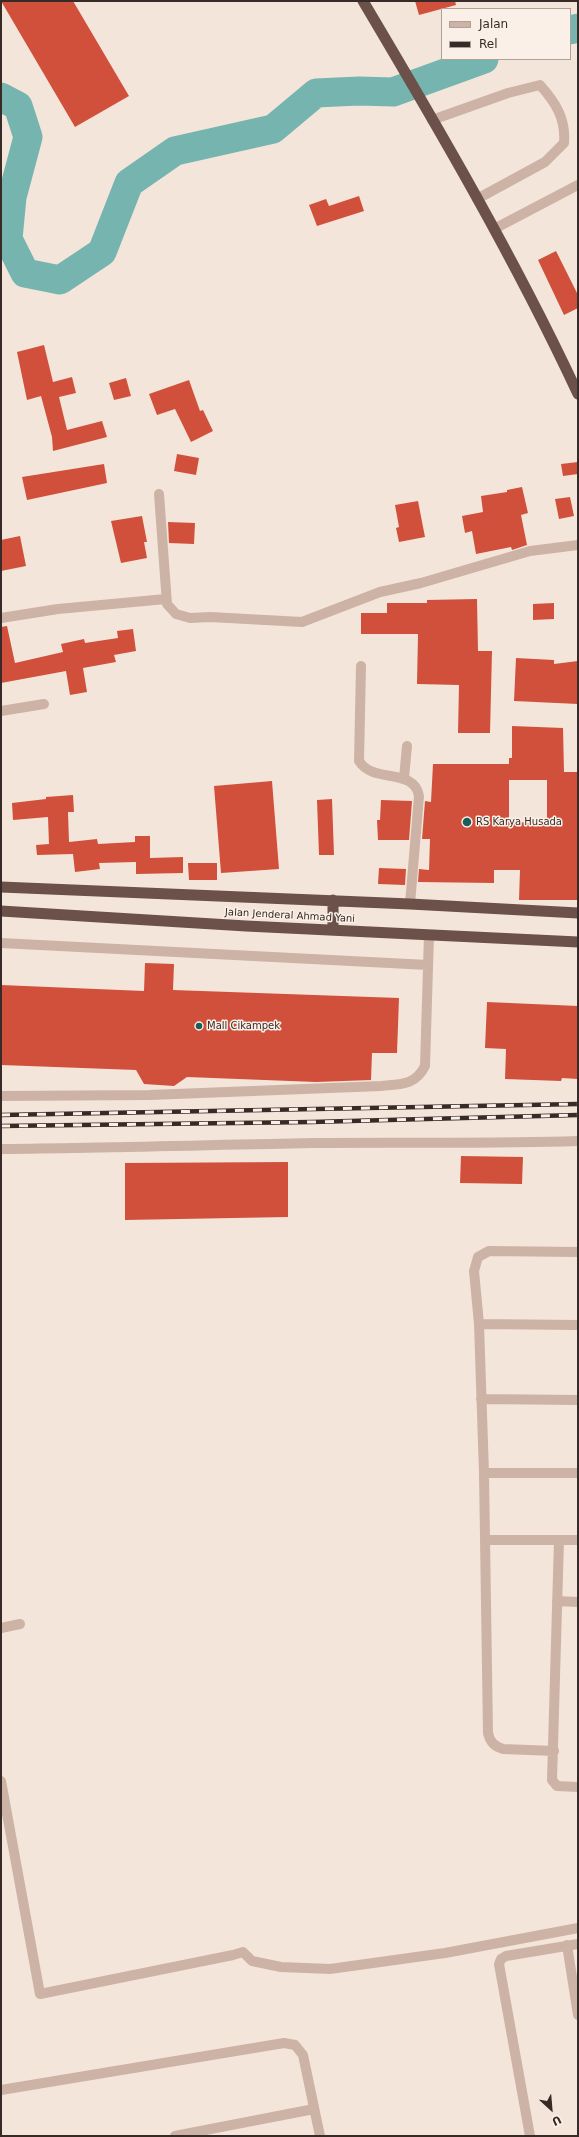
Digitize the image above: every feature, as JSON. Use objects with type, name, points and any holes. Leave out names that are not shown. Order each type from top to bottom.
[{"type":"highway","points":[[363,1],[494,229],[551,335],[578,394]]},
{"type":"highway","name":"Jalan Jenderal Ahmad Yani","points":[[1,887],[333,900],[578,913]]},
{"type":"highway","points":[[333,900],[333,930]]},
{"type":"highway","name":"Jalan Jenderal Ahmad Yani","points":[[1,911],[578,942]]},
{"type":"street","points":[[432,120],[508,93],[540,85],[553,99],[561,114],[565,131],[564,143],[545,162],[477,199]]},
{"type":"street","points":[[494,229],[578,186]]},
{"type":"street","points":[[159,494],[166,599],[176,614],[190,618],[210,617],[302,622],[380,592],[421,583],[530,551],[578,545]]},
{"type":"street","points":[[1,618],[66,608],[166,599]]},
{"type":"street","points":[[361,666],[359,761],[362,766],[371,771],[404,778],[415,784],[419,796],[410,904]]},
{"type":"street","points":[[1,711],[44,704]]},
{"type":"street","points":[[404,778],[407,746]]},
{"type":"street","points":[[1,1096],[150,1095],[381,1086],[409,1082],[420,1077],[425,1066],[429,935]]},
{"type":"street","points":[[1,942],[428,965]]},
{"type":"street","points":[[1,1149],[266,1144],[461,1142],[535,1143],[578,1141]]},
{"type":"street","points":[[554,1751],[503,1749],[495,1746],[490,1741],[488,1733],[484,1473],[479,1324],[474,1271],[478,1257],[489,1251],[578,1252]]},
{"type":"street","points":[[479,1324],[578,1325]]},
{"type":"street","points":[[481,1399],[578,1400]]},
{"type":"street","points":[[484,1473],[578,1474]]},
{"type":"street","points":[[485,1540],[578,1540]]},
{"type":"street","points":[[559,1540],[553,1782],[557,1786],[578,1787]]},
{"type":"street","points":[[557,1601],[578,1602]]},
{"type":"street","points":[[1,1628],[20,1624]]},
{"type":"street","points":[[1,1781],[40,1994],[243,1952],[252,1960],[281,1967],[330,1969],[445,1954],[578,1928]]},
{"type":"street","points":[[530,2136],[499,1964],[501,1959],[506,1956],[578,1944]]},
{"type":"street","points":[[567,1945],[578,2016]]},
{"type":"street","points":[[1,2090],[284,2043],[295,2045],[303,2055],[320,2136]]},
{"type":"street","points":[[176,2136],[314,2109]]},
{"type":"building","points":[[1,1],[73,1],[129,96],[75,127]]},
{"type":"building","points":[[415,1],[455,1],[456,5],[419,15]]},
{"type":"building","points":[[359,196],[364,211],[317,226],[309,205],[326,199],[329,206]]},
{"type":"building","points":[[556,251],[578,295],[578,308],[564,315],[538,260]]},
{"type":"building","points":[[44,345],[53,382],[72,377],[76,393],[59,397],[67,430],[102,421],[107,437],[53,451],[52,437],[41,396],[27,400],[17,352]]},
{"type":"building","points":[[126,378],[131,396],[114,400],[109,383]]},
{"type":"building","points":[[189,380],[200,411],[203,410],[213,431],[191,442],[175,409],[157,415],[149,394]]},
{"type":"building","points":[[177,454],[199,458],[196,475],[174,471]]},
{"type":"building","points":[[578,462],[578,474],[563,476],[561,464]]},
{"type":"building","points":[[104,464],[107,483],[27,500],[22,477]]},
{"type":"building","points":[[522,487],[528,513],[521,515],[527,545],[512,550],[511,547],[476,554],[472,531],[465,533],[462,516],[483,512],[481,496],[507,492],[507,490]]},
{"type":"building","points":[[570,497],[574,516],[559,519],[555,499]]},
{"type":"building","points":[[418,501],[425,537],[399,542],[396,528],[399,527],[395,505]]},
{"type":"building","points":[[142,516],[147,542],[144,542],[147,558],[121,563],[111,521]]},
{"type":"building","points":[[168,522],[195,523],[194,544],[169,543]]},
{"type":"building","points":[[20,536],[26,566],[1,571],[1,540]]},
{"type":"building","points":[[477,599],[478,651],[492,651],[490,733],[458,733],[459,685],[417,684],[418,634],[361,634],[361,613],[387,613],[387,603],[427,603],[427,600]]},
{"type":"building","points":[[554,603],[554,619],[533,620],[533,604]]},
{"type":"building","points":[[7,626],[15,663],[63,652],[61,644],[84,639],[85,643],[118,638],[117,631],[133,629],[136,651],[114,655],[116,662],[83,668],[87,692],[70,695],[66,671],[1,683],[1,627]]},
{"type":"building","points":[[516,658],[554,660],[554,664],[578,661],[578,704],[514,701]]},
{"type":"building","points":[[512,726],[563,728],[564,772],[578,772],[578,900],[519,900],[520,870],[494,870],[494,883],[418,882],[419,869],[429,870],[430,839],[422,839],[425,801],[431,802],[433,764],[509,764],[509,758],[512,758]],"holes":[[[509,780],[547,780],[547,825],[509,821]]]},
{"type":"building","points":[[272,781],[279,869],[221,873],[214,786]]},
{"type":"building","points":[[73,795],[74,812],[68,812],[69,842],[97,839],[98,844],[135,842],[135,836],[150,836],[150,858],[183,857],[183,873],[136,874],[136,862],[99,863],[100,869],[75,872],[73,854],[37,855],[36,845],[49,844],[48,817],[13,820],[12,803],[46,799],[46,797]]},
{"type":"building","points":[[332,799],[334,855],[319,855],[317,800]]},
{"type":"building","points":[[381,800],[412,801],[409,840],[378,840],[377,820],[380,820]]},
{"type":"building","points":[[188,863],[217,863],[217,880],[189,880]]},
{"type":"building","points":[[379,868],[406,869],[405,885],[378,884]]},
{"type":"building","name":"Mall Cikampek","points":[[145,963],[174,964],[173,990],[399,998],[397,1053],[372,1053],[371,1080],[316,1082],[187,1077],[174,1086],[144,1084],[136,1070],[1,1065],[1,985],[144,991]]},
{"type":"building","points":[[487,1002],[578,1006],[578,1079],[562,1078],[561,1081],[505,1079],[506,1049],[485,1048]]},
{"type":"building","points":[[461,1156],[523,1157],[522,1184],[460,1183]]},
{"type":"building","points":[[288,1162],[288,1217],[125,1220],[125,1163]]},
{"type":"waterway","points":[[571,30],[578,28]]},
{"type":"waterway","points":[[1,97],[18,106],[28,137],[12,197],[8,239],[25,273],[60,280],[102,252],[129,183],[175,151],[273,129],[316,93],[359,91],[393,92],[481,60]]},
{"type":"railway","points":[[1,1115],[578,1104]]},
{"type":"railway","points":[[1,1126],[312,1122],[578,1115]]},
{"type":"place","name":"RS Karya Husada","points":[[467,822]]},
{"type":"place","name":"Mall Cikampek","points":[[199,1026]]}]
